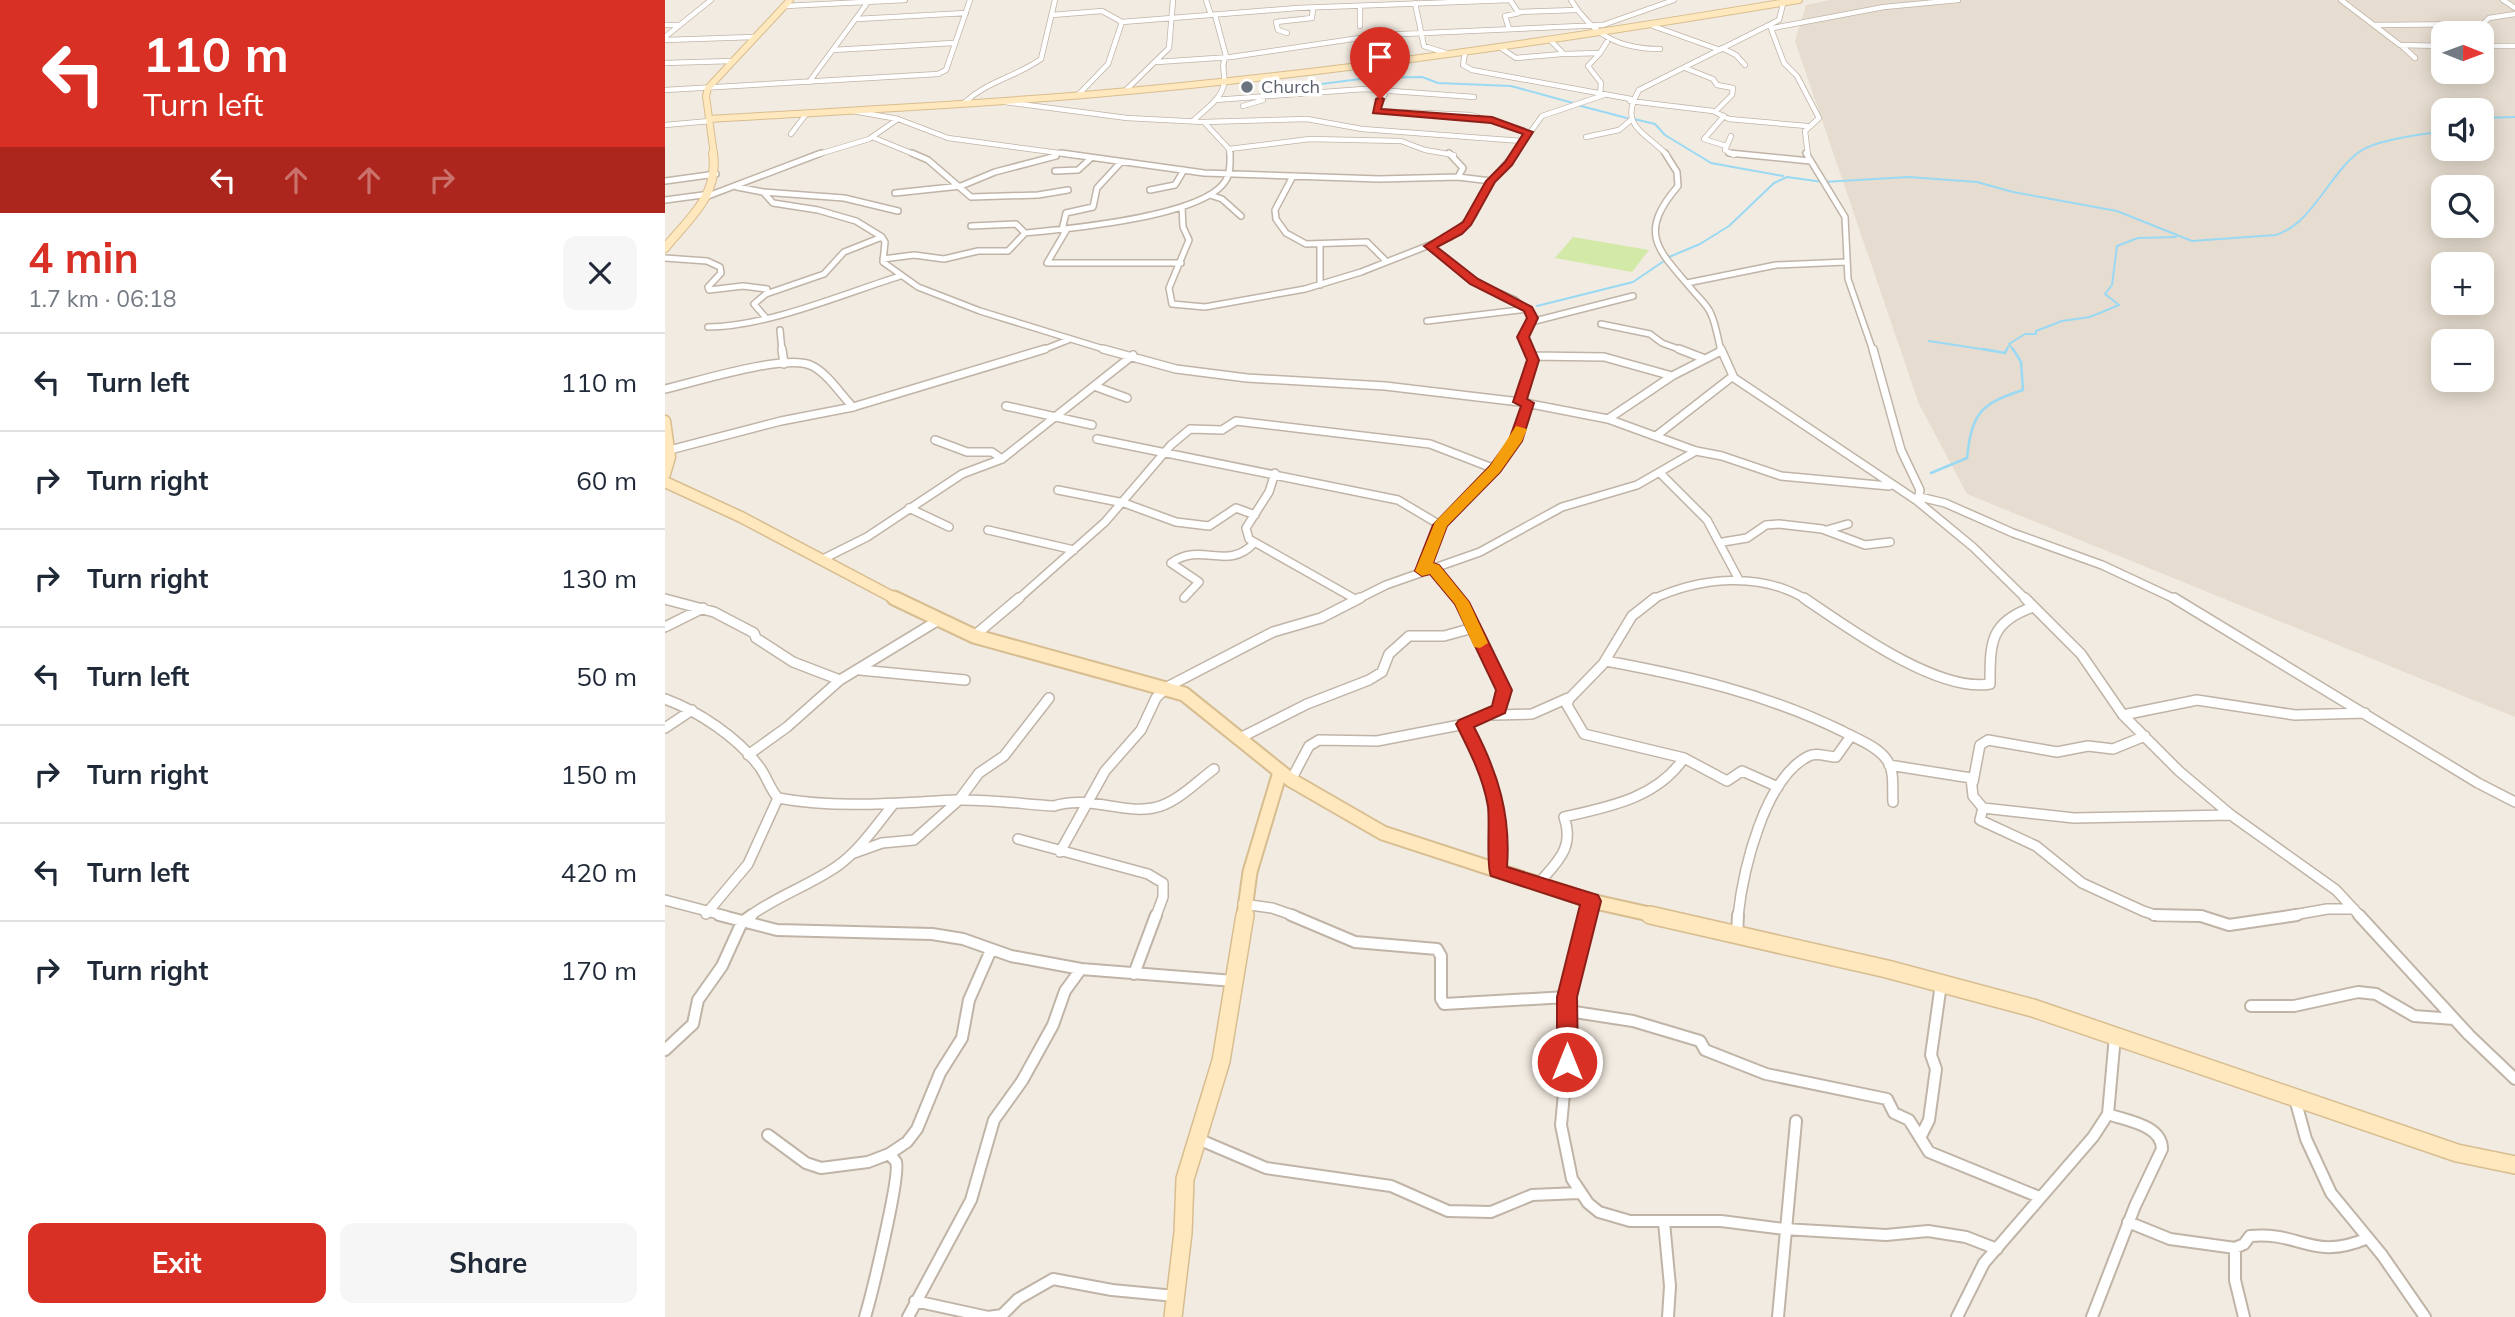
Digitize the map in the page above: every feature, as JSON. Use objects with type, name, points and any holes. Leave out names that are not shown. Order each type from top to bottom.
[{"type":"street","points":[[665,38],[711,0]]},
{"type":"street","points":[[665,248],[709,195],[716,174],[705,96],[708,88],[754,37],[788,3],[905,0]]},
{"type":"street","points":[[665,90],[938,74],[946,70],[953,43],[970,0]]},
{"type":"street","points":[[964,103],[981,87],[1041,59],[1055,0]]},
{"type":"street","points":[[1125,90],[1157,62],[1171,42],[1173,0]]},
{"type":"street","points":[[1194,120],[1215,100],[1224,80],[1221,63],[1224,58],[1213,15],[1206,0]]},
{"type":"street","points":[[1052,15],[1099,11],[1122,22],[1313,8],[1510,0],[1515,11],[1521,13]]},
{"type":"street","points":[[1571,0],[1596,34],[1607,42],[1660,49]]},
{"type":"street","points":[[1157,62],[1224,58],[1380,36],[1590,26],[1614,23],[1674,0]]},
{"type":"street","points":[[665,125],[1125,90],[1455,55],[1653,26],[1798,0]]},
{"type":"street","points":[[1958,0],[1884,7],[1772,27],[1639,90],[1631,100],[1628,112],[1631,120],[1676,168],[1678,186],[1661,206],[1653,229],[1665,257],[1711,312],[1721,351],[1740,384],[1893,487],[1918,499],[1973,547],[2081,654],[2123,715],[2203,793],[2320,876],[2354,909],[2454,1019],[2515,1079]]},
{"type":"street","points":[[2341,0],[2416,58]]},
{"type":"street","points":[[2503,0],[2515,8]]},
{"type":"street","points":[[809,82],[868,2]]},
{"type":"street","points":[[1772,27],[1781,18],[1785,2]]},
{"type":"street","points":[[1415,3],[1427,48],[1455,55]]},
{"type":"street","points":[[1360,6],[1360,26]]},
{"type":"street","points":[[1287,33],[1278,30],[1276,22],[1312,18],[1313,8]]},
{"type":"street","points":[[1509,29],[1505,16],[1576,10]]},
{"type":"street","points":[[857,19],[966,13]]},
{"type":"street","points":[[2374,25],[2483,24],[2489,18],[2515,14]]},
{"type":"street","points":[[1078,94],[1108,64],[1122,22]]},
{"type":"street","points":[[665,25],[679,25]]},
{"type":"street","points":[[1653,26],[1721,49],[1740,58],[1745,65]]},
{"type":"street","points":[[1465,53],[1463,65],[1467,68],[1631,100],[1716,111],[1724,116],[1807,126],[1819,118],[1797,76],[1784,63],[1772,27]]},
{"type":"street","points":[[665,38],[754,37]]},
{"type":"street","points":[[1551,41],[1562,54]]},
{"type":"street","points":[[1602,94],[1601,83],[1588,66],[1607,42]]},
{"type":"street","points":[[833,50],[953,43]]},
{"type":"street","points":[[2400,44],[2431,45]]},
{"type":"street","points":[[2494,46],[2515,46]]},
{"type":"street","points":[[1501,48],[1516,58],[1600,53]]},
{"type":"street","points":[[665,63],[732,61]]},
{"type":"street","points":[[1685,68],[1713,79],[1717,85],[1733,88],[1732,95],[1716,111]]},
{"type":"street","points":[[1215,100],[1364,89],[1476,95],[1464,114]]},
{"type":"street","points":[[1387,90],[1376,111],[1464,114],[1528,132]]},
{"type":"street","points":[[1182,206],[1183,227],[1189,240],[1169,288],[1170,301],[1177,306],[1231,304],[1320,285],[1430,246],[1459,232],[1468,223],[1491,181],[1509,163],[1528,132],[1549,112],[1602,94]]},
{"type":"street","points":[[1243,106],[1267,97]]},
{"type":"street","points":[[994,101],[1116,117],[1204,122],[1307,119],[1386,131],[1522,141]]},
{"type":"street","points":[[847,110],[898,119],[948,138],[1184,170],[1293,176],[1458,177],[1491,181]]},
{"type":"street","points":[[791,134],[807,113]]},
{"type":"street","points":[[1422,113],[1458,120],[1492,120]]},
{"type":"street","points":[[1724,116],[1704,139],[1726,146]]},
{"type":"street","points":[[665,200],[709,195],[737,187],[813,156],[872,136],[898,119]]},
{"type":"street","points":[[1586,137],[1619,131],[1631,120]]},
{"type":"street","points":[[883,259],[914,255],[944,258],[978,251],[1008,251],[1015,247],[1025,233],[1065,229],[1182,206],[1210,195],[1221,186],[1228,174],[1229,149],[1204,122]]},
{"type":"street","points":[[1807,126],[1804,139],[1810,161],[1845,217],[1849,279],[1896,421],[1901,450],[1920,491],[1918,499]]},
{"type":"street","points":[[1386,131],[1386,141]]},
{"type":"street","points":[[1731,135],[1726,153],[1810,161]]},
{"type":"street","points":[[872,136],[928,160],[961,186],[967,196],[983,198],[1068,190]]},
{"type":"street","points":[[1229,149],[1310,139],[1386,141],[1453,154],[1463,168],[1458,177]]},
{"type":"street","points":[[895,193],[961,186],[1014,166],[1062,155]]},
{"type":"street","points":[[1055,172],[1078,170],[1090,159]]},
{"type":"street","points":[[1121,162],[1097,185],[1091,200],[1093,207],[1066,213],[1065,229],[1048,264],[1181,263]]},
{"type":"street","points":[[1150,190],[1172,186],[1184,170]]},
{"type":"street","points":[[665,181],[716,174]]},
{"type":"street","points":[[1293,176],[1275,210],[1276,219],[1286,233],[1301,242],[1320,245],[1367,242],[1385,260]]},
{"type":"street","points":[[737,187],[763,192],[845,198],[898,211]]},
{"type":"street","points":[[763,192],[769,202],[842,216],[882,237],[885,242],[883,259]]},
{"type":"street","points":[[1210,195],[1222,199],[1241,216]]},
{"type":"street","points":[[971,226],[1016,224],[1025,233]]},
{"type":"street","points":[[764,295],[824,274],[848,249],[882,237]]},
{"type":"street","points":[[1320,245],[1320,285]]},
{"type":"street","points":[[1430,246],[1474,282],[1528,309]]},
{"type":"street","points":[[665,258],[707,261],[720,268],[721,273],[708,287],[709,290],[758,286],[767,289],[754,304],[766,318]]},
{"type":"street","points":[[883,259],[900,276],[918,287],[966,306],[1067,340],[1133,355],[1175,369],[1218,375],[1385,386],[1524,402],[1608,419],[1696,451],[1781,476],[1893,487]]},
{"type":"street","points":[[1687,284],[1776,265],[1846,262]]},
{"type":"street","points":[[708,327],[725,327],[766,318],[900,276]]},
{"type":"street","points":[[1531,322],[1633,296]]},
{"type":"street","points":[[1427,321],[1528,309]]},
{"type":"street","points":[[1422,571],[1440,525],[1495,469],[1516,441],[1532,368],[1532,356],[1523,337],[1531,322],[1528,309]]},
{"type":"street","points":[[1601,324],[1650,334],[1662,343],[1705,359]]},
{"type":"street","points":[[781,330],[785,363]]},
{"type":"street","points":[[668,451],[781,421],[853,407],[1026,356],[1067,340]]},
{"type":"street","points":[[1608,419],[1672,376],[1721,351]]},
{"type":"street","points":[[821,560],[867,537],[962,474],[1002,458],[1133,355]]},
{"type":"street","points":[[1532,356],[1601,357],[1649,366],[1672,376]]},
{"type":"street","points":[[665,389],[785,363],[806,363],[815,367],[822,378],[853,407]]},
{"type":"street","points":[[1656,436],[1733,376]]},
{"type":"street","points":[[1094,387],[1127,398]]},
{"type":"street","points":[[1006,406],[1091,425]]},
{"type":"street","points":[[974,636],[1124,503],[1163,454],[1189,429],[1222,430],[1237,421],[1430,444],[1495,469]]},
{"type":"street","points":[[665,422],[668,451],[665,474]]},
{"type":"street","points":[[1097,439],[1163,454],[1275,473],[1357,494],[1398,500],[1440,525]]},
{"type":"street","points":[[935,440],[967,452],[992,452],[1002,458]]},
{"type":"street","points":[[1061,852],[1105,771],[1141,730],[1156,698],[1167,687],[1273,632],[1321,618],[1355,599],[1501,542],[1562,507],[1625,489],[1660,473],[1696,451]]},
{"type":"street","points":[[1275,473],[1269,492],[1246,528],[1249,539],[1355,599]]},
{"type":"street","points":[[1660,473],[1696,506],[1723,542],[1738,578]]},
{"type":"street","points":[[665,482],[696,495],[937,621],[974,636],[1167,687],[1184,694],[1286,776],[1383,833],[1591,901],[1941,984],[2115,1033],[2457,1153],[2515,1165]]},
{"type":"street","points":[[1058,490],[1124,503],[1176,522],[1209,526],[1233,507],[1241,506],[1255,515]]},
{"type":"street","points":[[1918,499],[1945,503],[2013,533],[2102,565],[2152,587],[2225,626],[2478,783],[2515,802]]},
{"type":"street","points":[[909,509],[949,527]]},
{"type":"street","points":[[1723,542],[1751,537],[1770,524],[1824,530],[1854,543],[1879,546],[1890,542]]},
{"type":"street","points":[[1824,530],[1848,524]]},
{"type":"street","points":[[988,530],[1074,550]]},
{"type":"street","points":[[1184,598],[1199,582],[1174,567],[1171,563],[1177,557],[1201,552],[1235,559],[1244,556],[1254,543]]},
{"type":"street","points":[[1434,568],[1461,602],[1504,690],[1502,704],[1493,715]]},
{"type":"street","points":[[1173,1317],[1183,1233],[1185,1179],[1219,1072],[1236,982],[1243,904],[1249,872],[1286,776],[1309,746],[1319,740],[1377,741],[1465,724],[1493,715],[1511,718],[1527,715],[1568,698],[1599,672],[1621,634],[1649,599],[1663,592],[1738,578],[1768,582],[1791,592],[1867,641],[1975,688],[1990,684],[1987,663],[2001,621],[2015,612],[2032,607]]},
{"type":"street","points":[[665,599],[703,608],[754,633],[756,638],[793,662],[840,680]]},
{"type":"street","points":[[665,627],[703,608]]},
{"type":"street","points":[[748,755],[787,727],[840,680],[937,621]]},
{"type":"street","points":[[1240,738],[1307,704],[1369,680],[1382,672],[1389,654],[1409,636],[1444,636],[1473,628]]},
{"type":"street","points":[[1606,661],[1675,672],[1762,696],[1797,709],[1872,747],[1889,765],[1893,802]]},
{"type":"street","points":[[859,670],[965,680]]},
{"type":"street","points":[[665,1050],[694,1024],[698,1000],[722,965],[743,922],[769,902],[802,887],[851,855],[881,843],[914,840],[959,800],[978,773],[1004,756],[1049,698]]},
{"type":"street","points":[[1568,698],[1567,705],[1584,734],[1592,738],[1685,758],[1722,779],[1732,779],[1742,771],[1779,787]]},
{"type":"street","points":[[665,699],[692,710],[748,755],[759,766],[767,788],[778,798],[804,803],[892,806],[959,800],[1054,806],[1069,801],[1153,808],[1176,799],[1214,769]]},
{"type":"street","points":[[2123,715],[2197,699],[2295,715],[2365,713]]},
{"type":"street","points":[[665,728],[692,710]]},
{"type":"street","points":[[1465,724],[1483,761],[1496,804],[1500,839],[1497,871]]},
{"type":"street","points":[[1737,935],[1736,913],[1744,872],[1765,810],[1779,787],[1811,755],[1830,758],[1840,754],[1851,736]]},
{"type":"street","points":[[2145,736],[2113,749],[2088,746],[2057,752],[1988,740],[1980,745],[1973,796],[1983,808],[2074,818],[2231,815]]},
{"type":"street","points":[[1538,884],[1569,846],[1572,833],[1564,817],[1635,797],[1675,773],[1685,758]]},
{"type":"street","points":[[1889,765],[1964,775],[1973,782]]},
{"type":"street","points":[[706,914],[748,864],[778,798]]},
{"type":"street","points":[[851,855],[892,806]]},
{"type":"street","points":[[1983,808],[1979,814],[1980,820],[2036,846],[2082,883],[2158,916],[2201,916],[2229,925],[2241,925],[2327,909],[2354,909]]},
{"type":"street","points":[[1018,839],[1148,874],[1163,883],[1163,897],[1134,974]]},
{"type":"street","points":[[665,900],[706,914],[798,933],[884,931],[932,934],[963,939],[991,950],[1081,969],[1236,982]]},
{"type":"street","points":[[1591,901],[1567,997],[1567,1062],[1561,1125],[1572,1179],[1579,1193],[1599,1212],[1615,1218],[1664,1222],[1721,1221],[1784,1229],[1886,1234],[1946,1233],[1966,1237],[1997,1249]]},
{"type":"street","points":[[1243,904],[1268,905],[1359,943],[1437,949],[1441,956],[1441,999],[1444,1004],[1567,997]]},
{"type":"street","points":[[768,1135],[806,1163],[821,1168],[840,1168],[889,1154],[907,1142],[917,1129],[940,1073],[962,1038],[969,1000],[991,950]]},
{"type":"street","points":[[908,1317],[971,1200],[994,1120],[1022,1081],[1053,1025],[1065,990],[1081,969]]},
{"type":"street","points":[[1920,1138],[1929,1120],[1936,1069],[1931,1055],[1941,984]]},
{"type":"street","points":[[2251,1006],[2294,1006],[2358,992],[2376,993],[2414,1016],[2454,1019]]},
{"type":"street","points":[[1568,1011],[1633,1021],[1700,1041],[1705,1050],[1766,1074],[1887,1099],[1894,1113],[1909,1119],[1929,1152],[2039,1197]]},
{"type":"street","points":[[1957,1317],[1984,1263],[2093,1137],[2108,1114],[2115,1033]]},
{"type":"street","points":[[2294,1096],[2306,1139],[2330,1193],[2368,1238],[2425,1317]]},
{"type":"street","points":[[2091,1317],[2162,1149],[2162,1140],[2155,1131],[2108,1114]]},
{"type":"street","points":[[1778,1317],[1784,1229],[1796,1122]]},
{"type":"street","points":[[1198,1139],[1266,1168],[1371,1182],[1463,1213],[1492,1212],[1531,1195],[1579,1193]]},
{"type":"street","points":[[865,1317],[881,1262],[886,1219],[897,1171],[896,1161],[889,1154]]},
{"type":"street","points":[[1664,1222],[1670,1286],[1668,1317]]},
{"type":"street","points":[[2129,1222],[2170,1239],[2235,1248],[2244,1244],[2250,1236],[2264,1233],[2325,1250],[2346,1251],[2368,1238]]},
{"type":"street","points":[[2235,1248],[2235,1280],[2245,1317]]},
{"type":"street","points":[[915,1301],[988,1317],[1002,1315],[1018,1299],[1053,1279],[1112,1290],[1175,1296]]},
{"type":"shaded area","points":[[1830,0],[2515,0],[2515,717],[1967,494],[1919,404],[1795,41],[1806,5]]},
{"type":"green space","points":[[1573,237],[1649,250],[1632,272],[1555,258]]},
{"type":"waterway","points":[[1290,88],[1368,78],[1422,77],[1438,83],[1511,86],[1573,103]]},
{"type":"waterway","points":[[1577,105],[1627,118]]},
{"type":"waterway","points":[[2494,118],[2515,117]]},
{"type":"waterway","points":[[1634,119],[1655,124],[1665,135],[1711,163],[1783,176]]},
{"type":"waterway","points":[[1669,257],[1700,244],[1729,226],[1774,183],[1787,177],[1823,182],[1909,177],[1977,182],[2013,192],[2117,211],[2192,241],[2276,235],[2300,220],[2348,161],[2359,152],[2388,141],[2431,133]]},
{"type":"waterway","points":[[2014,351],[2009,344],[2025,334],[2036,334],[2036,331],[2062,321],[2090,317],[2119,305],[2105,294],[2112,285],[2117,246],[2138,238],[2176,237]]},
{"type":"waterway","points":[[1537,306],[1633,282],[1664,261]]},
{"type":"waterway","points":[[1929,341],[1994,351]]},
{"type":"waterway","points":[[1994,351],[2005,353],[2008,347]]},
{"type":"waterway","points":[[1983,349],[1994,351]]},
{"type":"waterway","points":[[1931,473],[1967,458],[1972,430],[1981,412],[1997,400],[2023,390],[2021,362],[2013,349]]},
{"type":"slow traffic","points":[[1480,643],[1461,602],[1451,589],[1434,568],[1422,571],[1440,525],[1495,469],[1516,441],[1520,429]]},
{"type":"place","name":"Church","points":[[1247,87]]},
{"type":"route","points":[[1380,99],[1376,111],[1422,113],[1458,120],[1492,120],[1528,132],[1513,158],[1491,181],[1468,223],[1459,232],[1430,246],[1474,282],[1497,291],[1528,309],[1532,318],[1523,337],[1533,360],[1520,402],[1528,403],[1516,441],[1495,469],[1440,525],[1422,571],[1434,568],[1461,602],[1504,690],[1502,704],[1493,715],[1465,724],[1483,761],[1498,811],[1500,839],[1497,871],[1591,901],[1567,997],[1567,1062]]}]
